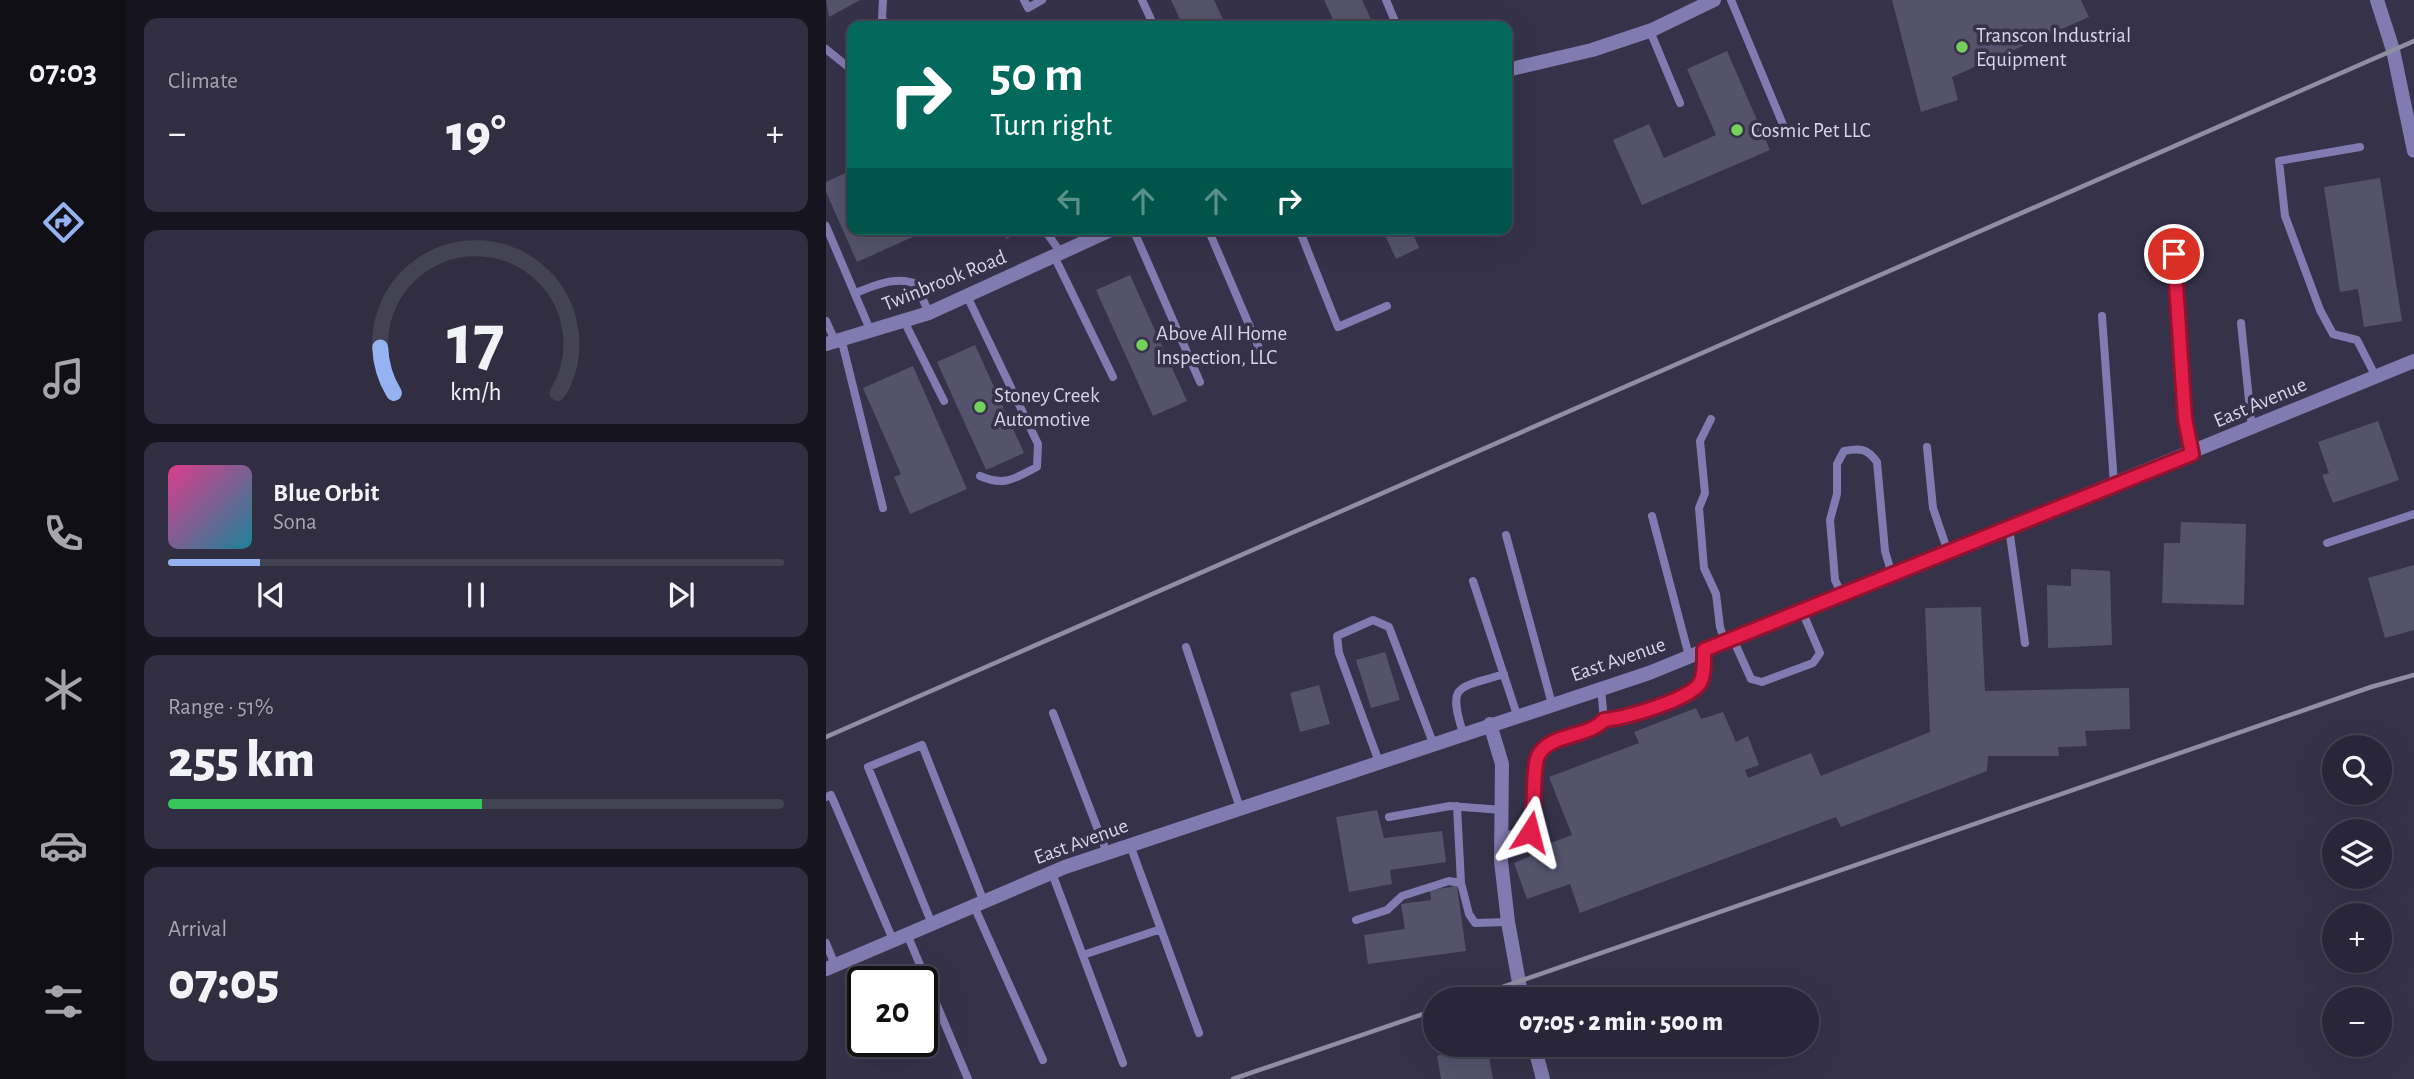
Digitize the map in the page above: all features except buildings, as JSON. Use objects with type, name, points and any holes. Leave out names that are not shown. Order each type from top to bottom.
[{"type":"street","points":[[1512,69],[1592,50],[1650,31],[1714,0]]},
{"type":"street","points":[[2377,0],[2393,50],[2414,151]]},
{"type":"street","name":"Twinbrook Road","points":[[835,343],[929,313],[1100,235]]},
{"type":"street","name":"East Avenue","points":[[831,967],[1052,873],[1107,853],[1552,705],[1689,656],[2192,454],[2414,361]]},
{"type":"street","points":[[1490,724],[1502,764],[1501,835],[1508,922],[1520,987]]},
{"type":"street","points":[[1537,1057],[1543,1079]]},
{"type":"lane","points":[[883,0],[884,21]]},
{"type":"lane","points":[[1024,0],[1028,8],[1042,0]]},
{"type":"lane","points":[[1142,0],[1152,21]]},
{"type":"lane","points":[[1386,0],[1395,21]]},
{"type":"lane","points":[[1731,0],[1784,127]]},
{"type":"lane","points":[[1650,31],[1680,103]]},
{"type":"lane","points":[[826,49],[847,66]]},
{"type":"lane","points":[[2360,147],[2280,161],[2285,216],[2320,310],[2333,334],[2357,340],[2376,377]]},
{"type":"lane","points":[[826,226],[871,332]]},
{"type":"lane","points":[[1047,235],[1113,377]]},
{"type":"lane","points":[[1136,235],[1200,382]]},
{"type":"lane","points":[[1211,235],[1259,348]]},
{"type":"lane","points":[[1301,235],[1339,327],[1387,306]]},
{"type":"lane","points":[[2174,254],[2185,419],[2192,454]]},
{"type":"lane","points":[[855,293],[888,281],[911,282],[916,284],[929,313]]},
{"type":"lane","points":[[967,296],[1038,444],[1037,467],[1008,481],[996,483],[980,476]]},
{"type":"lane","points":[[2102,316],[2115,485]]},
{"type":"lane","points":[[826,321],[835,343],[883,508]]},
{"type":"lane","points":[[904,321],[944,401]]},
{"type":"lane","points":[[2241,323],[2252,429]]},
{"type":"lane","points":[[1712,419],[1700,441],[1705,494],[1699,508],[1704,568],[1716,594],[1720,627],[1751,679],[1762,682],[1814,663],[1820,653],[1802,611]]},
{"type":"lane","points":[[1927,447],[1933,508],[1948,552]]},
{"type":"lane","points":[[1842,595],[1835,580],[1830,520],[1837,494],[1837,464],[1844,451],[1862,448],[1871,453],[1877,462],[1885,551],[1892,575]]},
{"type":"lane","points":[[2327,543],[2414,514]]},
{"type":"lane","points":[[1652,516],[1689,656]]},
{"type":"lane","points":[[2009,528],[2025,643]]},
{"type":"lane","points":[[1506,535],[1552,705]]},
{"type":"lane","points":[[1473,581],[1517,715]]},
{"type":"lane","points":[[1379,762],[1339,653],[1337,635],[1373,620],[1389,627],[1433,743]]},
{"type":"lane","points":[[1186,647],[1240,808]]},
{"type":"lane","points":[[1501,835],[1530,832],[1534,817],[1538,756],[1550,744],[1595,730],[1604,720],[1618,719],[1692,692],[1702,680],[1704,650]]},
{"type":"lane","points":[[1463,733],[1455,706],[1457,693],[1463,687],[1504,674]]},
{"type":"lane","points":[[1601,688],[1604,720]]},
{"type":"lane","points":[[1052,713],[1107,853]]},
{"type":"lane","points":[[932,924],[868,768],[922,745],[979,904],[1043,1060]]},
{"type":"lane","points":[[826,797],[831,795],[968,1079]]},
{"type":"lane","points":[[1389,817],[1457,807],[1502,810]]},
{"type":"lane","points":[[1457,807],[1461,883],[1469,914],[1475,923],[1508,922]]},
{"type":"lane","points":[[1130,845],[1199,1033]]},
{"type":"lane","points":[[1052,873],[1123,1063]]},
{"type":"lane","points":[[1356,920],[1387,910],[1402,896],[1449,881],[1461,883]]},
{"type":"lane","points":[[1083,955],[1161,929]]},
{"type":"lane","points":[[826,943],[831,967]]},
{"type":"railway","points":[[826,737],[2414,41]]},
{"type":"railway","points":[[1503,987],[2371,687],[2414,675]]},
{"type":"railway","points":[[1233,1079],[1423,1014]]},
{"type":"place","name":"Transcon Industrial Equipment","points":[[1962,47]]},
{"type":"place","name":"Cosmic Pet LLC","points":[[1737,130]]},
{"type":"place","name":"Above All Home Inspection, LLC","points":[[1142,345]]},
{"type":"place","name":"Stoney Creek Automotive","points":[[980,407]]},
{"type":"route","points":[[1530,832],[1534,817],[1538,756],[1550,744],[1595,730],[1604,720],[1618,719],[1692,692],[1702,680],[1704,650],[2192,454],[2185,419],[2174,254]]}]
